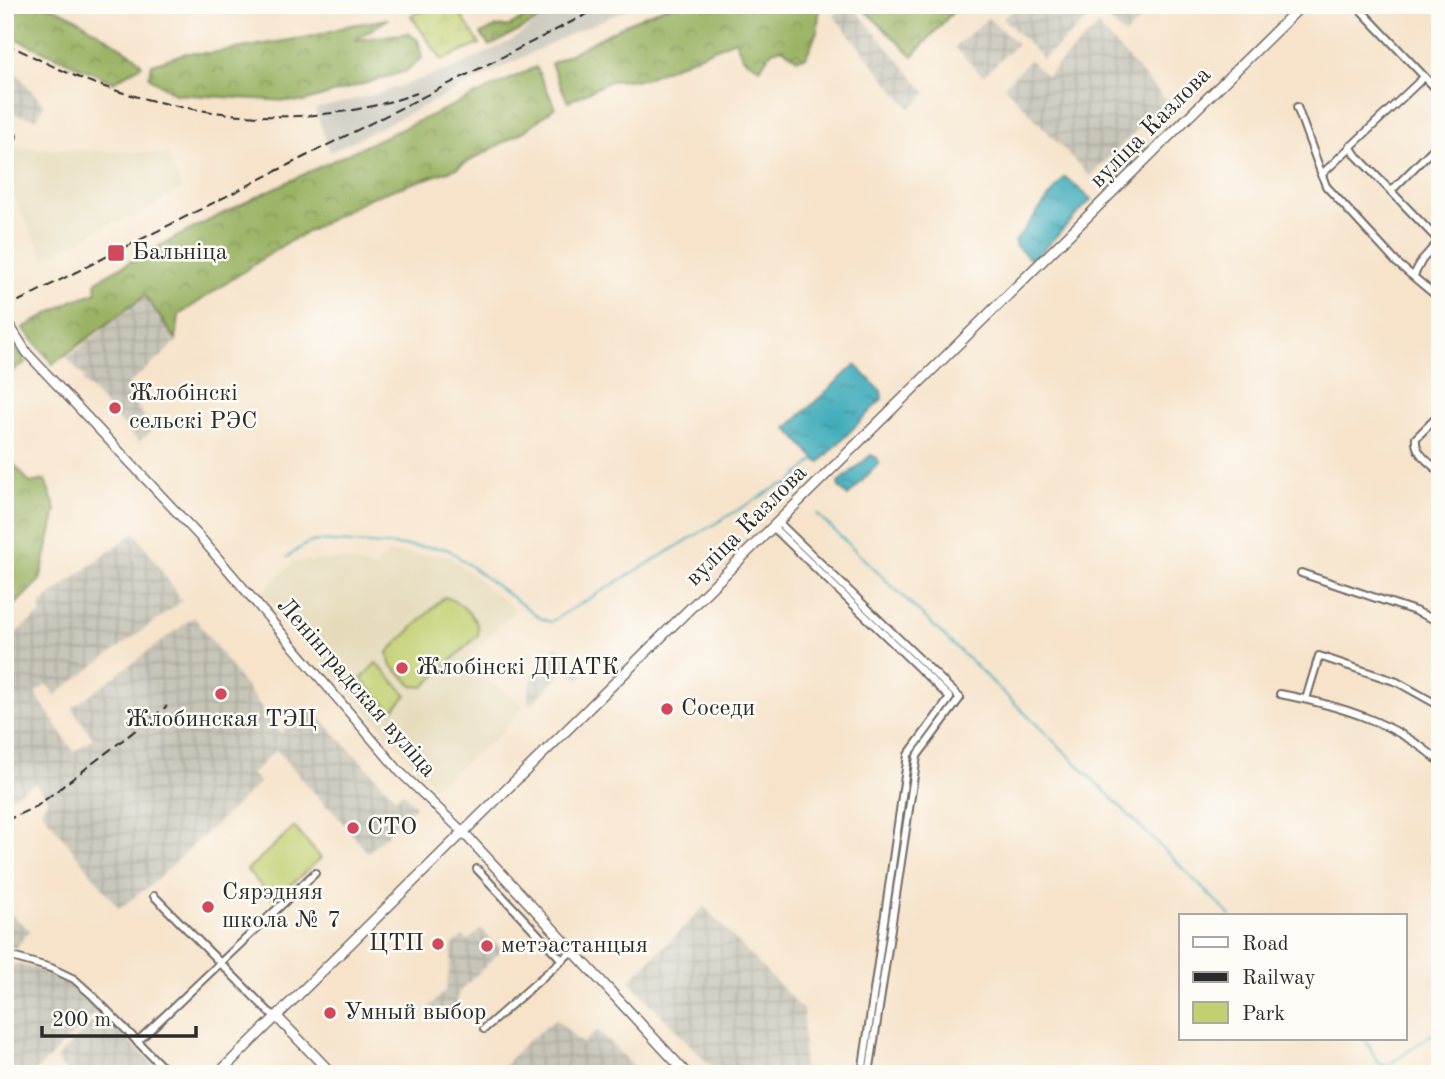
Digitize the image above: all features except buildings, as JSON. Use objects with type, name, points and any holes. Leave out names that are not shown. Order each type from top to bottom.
[{"type":"main road","name":"вуліца Казлова","points":[[218,1074],[1303,5]]},
{"type":"main road","name":"Ленінградская вуліца","points":[[463,832],[687,1074]]},
{"type":"main road","points":[[276,1016],[332,1074]]},
{"type":"street","points":[[1356,5],[1440,93]]},
{"type":"street","points":[[1321,175],[1424,77]]},
{"type":"street","points":[[1297,107],[1326,186],[1397,263],[1440,299]]},
{"type":"street","points":[[5,151],[13,136]]},
{"type":"street","points":[[1391,191],[1440,142]]},
{"type":"street","points":[[1350,145],[1355,154],[1439,240],[1422,260],[1414,275]]},
{"type":"street","name":"Ленінградская вуліца","points":[[5,318],[32,359],[184,520],[400,772],[463,832]]},
{"type":"street","points":[[1440,414],[1416,438],[1415,444],[1418,451],[1440,472]]},
{"type":"street","points":[[776,524],[950,698],[908,754],[862,1074]]},
{"type":"street","points":[[776,524],[960,698],[917,756],[869,1074]]},
{"type":"street","points":[[1301,573],[1440,622]]},
{"type":"street","points":[[1306,699],[1320,656],[1397,682],[1440,706]]},
{"type":"street","points":[[1280,694],[1349,710],[1409,740],[1440,762]]},
{"type":"street","points":[[477,869],[562,960]]},
{"type":"street","points":[[137,1042],[315,873]]},
{"type":"street","points":[[154,897],[276,1016]]},
{"type":"street","points":[[484,1029],[572,951]]},
{"type":"street","points":[[5,955],[51,968],[74,979],[169,1074]]},
{"type":"shaded area","points":[[563,5],[638,5],[572,33],[330,152],[315,109],[377,94],[457,67],[512,40]]},
{"type":"shaded area","points":[[851,5],[927,93],[910,109],[834,16],[845,6]]},
{"type":"shaded area","points":[[1017,5],[1082,5],[1092,16],[1043,59],[1003,18]]},
{"type":"shaded area","points":[[1113,5],[1138,5],[1146,14],[1125,35],[1103,15]]},
{"type":"shaded area","points":[[988,18],[1017,44],[983,76],[955,47]]},
{"type":"shaded area","points":[[1098,26],[1167,101],[1089,176],[1004,86],[1030,60],[1046,76]]},
{"type":"shaded area","points":[[5,69],[17,74],[44,105],[37,119],[5,112]]},
{"type":"shaded area","points":[[11,147],[168,154],[182,189],[131,219],[129,216],[119,222],[117,220],[45,259],[5,180]]},
{"type":"shaded area","name":"Жлобінскі сельскі РЭС","points":[[145,297],[175,342],[128,384],[131,387],[125,392],[154,428],[139,442],[83,381],[85,378],[67,358]]},
{"type":"shaded area","points":[[135,532],[182,601],[55,695],[47,684],[35,693],[74,752],[93,738],[72,708],[194,617],[280,733],[311,709],[396,798],[403,792],[415,806],[368,853],[329,806],[327,807],[276,750],[251,774],[259,782],[256,786],[149,887],[119,908],[41,810],[48,799],[35,783],[5,800],[5,640],[41,614],[41,603]]},
{"type":"shaded area","name":"Жлобінскі ДПАТК","points":[[388,553],[448,555],[515,610],[468,658],[483,678],[518,700],[523,707],[502,733],[434,787],[263,592],[293,562],[340,559],[375,568]]},
{"type":"shaded area","points":[[556,646],[584,675],[578,679],[565,669],[532,704],[528,702],[528,690],[536,668]]},
{"type":"shaded area","points":[[704,907],[804,1011],[803,1074],[718,1074],[629,981]]},
{"type":"shaded area","points":[[5,910],[30,930],[15,949],[5,942]]},
{"type":"shaded area","name":"метэастанцыя","points":[[481,929],[502,950],[459,992],[455,1011],[442,1021],[430,1006],[446,990],[453,945],[463,936],[468,941]]},
{"type":"shaded area","points":[[15,964],[64,979],[99,1009],[33,1074],[5,1074],[5,967],[9,969]]},
{"type":"shaded area","points":[[101,1013],[163,1074],[70,1074],[55,1060]]},
{"type":"shaded area","points":[[556,1019],[582,1044],[597,1030],[642,1074],[496,1074],[525,1043]]},
{"type":"green space","points":[[5,5],[47,5],[72,16],[135,56],[142,65],[113,82],[5,34]]},
{"type":"green space","points":[[433,5],[454,5],[480,44],[442,60],[411,16]]},
{"type":"green space","points":[[545,5],[560,5],[532,24],[489,46],[481,34],[496,27],[510,26]]},
{"type":"green space","points":[[671,5],[820,5],[817,32],[806,57],[797,59],[782,48],[772,51],[760,68],[743,58],[735,40],[644,79],[610,81],[568,102],[551,64],[632,21]]},
{"type":"green space","points":[[859,5],[959,5],[913,56]]},
{"type":"green space","points":[[388,19],[355,40],[408,33],[418,40],[422,58],[406,71],[303,102],[175,94],[149,77],[152,64],[186,53],[211,53],[314,36],[351,25]]},
{"type":"green space","points":[[536,67],[555,107],[526,130],[457,168],[369,198],[283,245],[179,315],[176,340],[145,296],[53,364],[23,328],[72,301],[97,292],[96,281],[204,223]]},
{"type":"green space","points":[[5,338],[15,346],[26,362],[5,376]]},
{"type":"green space","points":[[5,454],[30,483],[45,480],[56,510],[40,580],[5,615]]},
{"type":"green space","points":[[444,597],[468,611],[476,623],[478,635],[424,687],[413,686],[390,664],[388,652]]},
{"type":"green space","points":[[376,663],[407,695],[392,711],[361,679]]},
{"type":"green space","points":[[294,827],[321,858],[274,900],[247,870]]},
{"type":"water","points":[[1065,177],[1091,199],[1037,256],[1030,259],[1015,245],[1015,241]]},
{"type":"water","points":[[855,365],[881,391],[882,399],[820,462],[817,461],[787,428]]},
{"type":"water","points":[[871,455],[877,458],[879,463],[848,496],[838,483]]},
{"type":"waterway","points":[[788,485],[815,459]]},
{"type":"waterway","points":[[287,557],[308,543],[316,541],[442,548],[449,550],[540,618],[550,622],[780,485],[787,485],[796,495]]},
{"type":"waterway","points":[[817,514],[1057,744],[1229,914]]},
{"type":"waterway","points":[[1366,1040],[1378,1063],[1387,1066],[1440,1029]]},
{"type":"railway","points":[[5,308],[605,5]]},
{"type":"railway","points":[[5,43],[93,83],[172,105],[213,112],[254,116],[337,113],[417,93]]},
{"type":"railway","points":[[5,821],[37,806],[167,706]]},
{"type":"place","name":"Бальніца","points":[[116,253]]},
{"type":"place","name":"Жлобінскі сельскі РЭС","points":[[115,408]]},
{"type":"place","name":"Жлобінскі ДПАТК","points":[[402,668]]},
{"type":"place","name":"Жлобинская ТЭЦ","points":[[221,694]]},
{"type":"place","name":"Соседи","points":[[667,709]]},
{"type":"place","name":"СТО","points":[[353,828]]},
{"type":"place","name":"Сярэдняя школа № 7","points":[[208,907]]},
{"type":"place","name":"ЦТП","points":[[438,944]]},
{"type":"place","name":"метэастанцыя","points":[[487,946]]},
{"type":"place","name":"Умный выбор","points":[[330,1013]]}]
